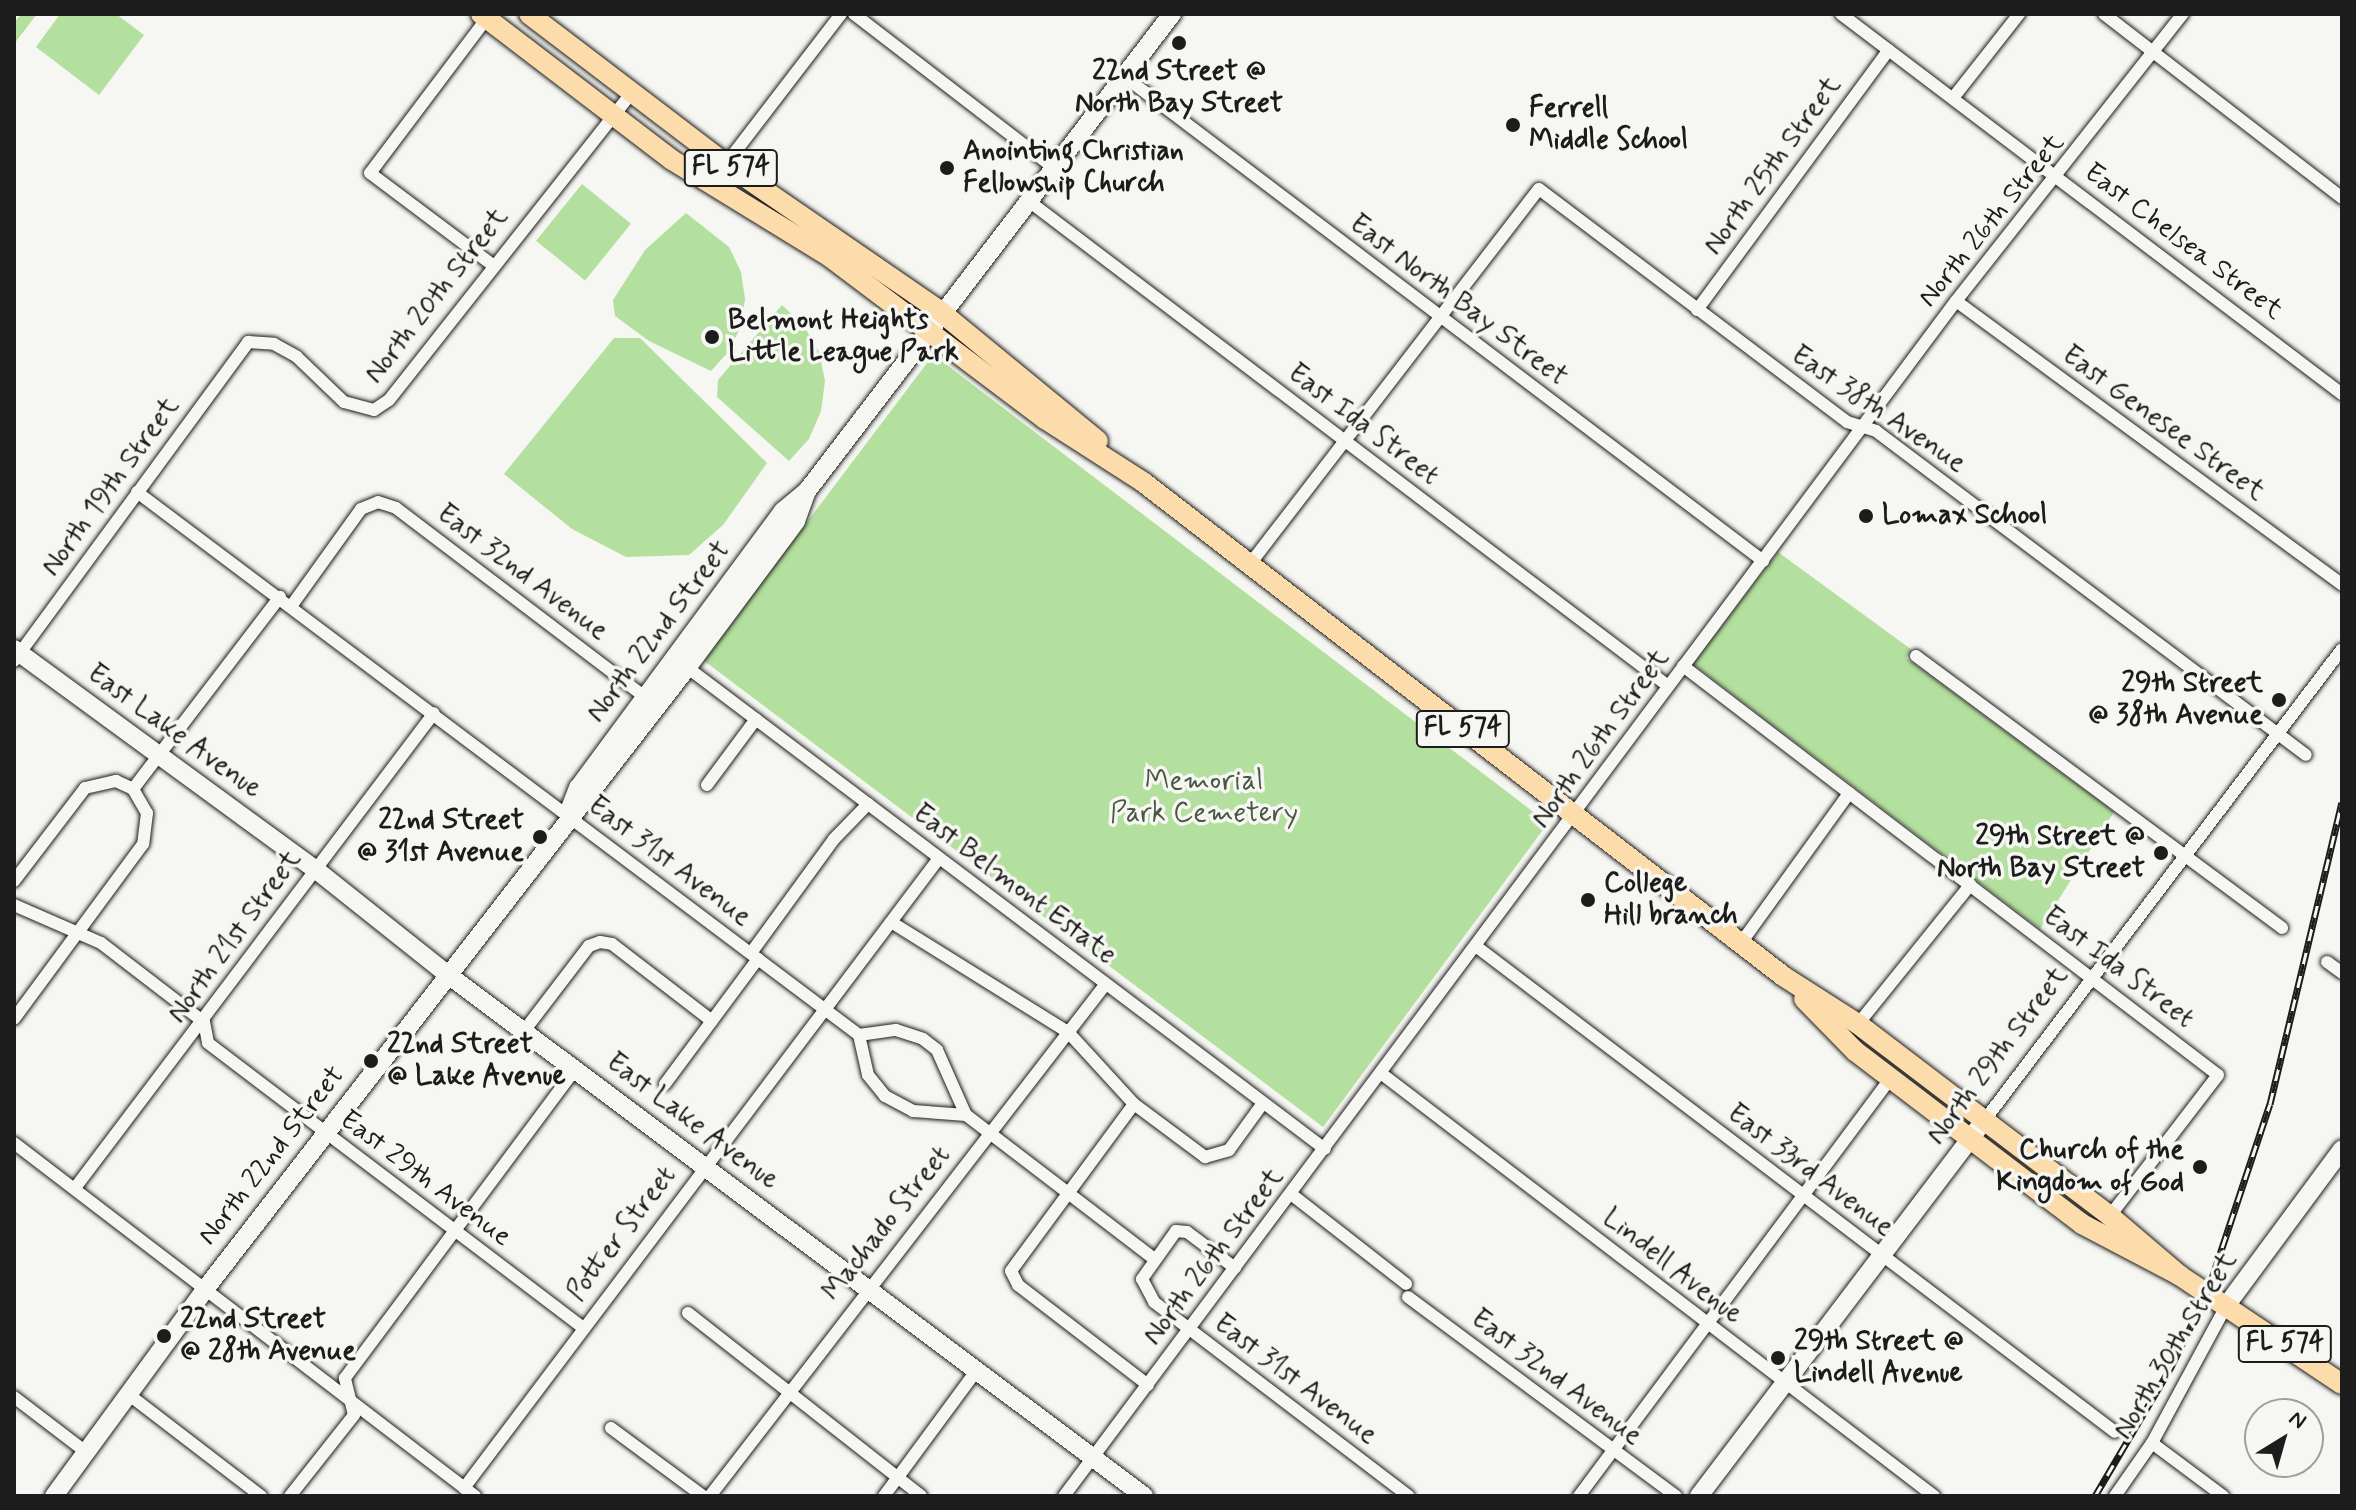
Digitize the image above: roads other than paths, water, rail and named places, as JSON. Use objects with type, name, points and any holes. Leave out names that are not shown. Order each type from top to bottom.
[{"type":"main road","points":[[511,14],[571,47]]},
{"type":"main road","name":"FL 574","points":[[529,14],[726,164],[941,312],[1040,388],[1143,482]]},
{"type":"main road","name":"FL 574","points":[[488,15],[613,115],[709,186],[830,257],[1045,419],[1143,482],[1783,976],[1858,1024],[2110,1216],[2179,1275]]},
{"type":"main road","name":"FL 574","points":[[1783,976],[1828,1025],[1890,1079],[2082,1224],[2179,1275],[2342,1384]]},
{"type":"street","points":[[709,186],[841,14]]},
{"type":"street","points":[[854,14],[1054,168]]},
{"type":"street","name":"North 22nd Street","points":[[54,1496],[206,1288],[567,815],[589,796],[681,663],[796,521],[807,491],[1172,14]]},
{"type":"street","points":[[1953,98],[2019,14]]},
{"type":"street","points":[[2104,14],[2342,198]]},
{"type":"street","name":"North 26th Street","points":[[1064,1496],[1477,947],[1956,301],[2059,177],[2183,14]]},
{"type":"street","points":[[488,15],[370,173],[491,264]]},
{"type":"street","name":"East Chelsea Street","points":[[1846,15],[2342,394]]},
{"type":"street","name":"North 25th Street","points":[[1697,310],[1889,50]]},
{"type":"street","name":"East North Bay Street","points":[[1125,77],[1763,561]]},
{"type":"street","name":"North 20th Street","points":[[248,342],[274,344],[297,357],[344,402],[374,410],[389,400],[491,264],[631,94]]},
{"type":"street","name":"East 38th Avenue","points":[[1440,318],[1539,189],[1847,422],[1876,431],[2306,755]]},
{"type":"street","name":"East Ida Street","points":[[1030,202],[1668,686]]},
{"type":"street","name":"East Genesee Street","points":[[1956,301],[2342,585]]},
{"type":"street","points":[[1250,564],[1440,318]]},
{"type":"street","name":"North 19th Street","points":[[16,654],[248,342]]},
{"type":"street","name":"East 31st Avenue","points":[[137,492],[292,605],[859,1035]]},
{"type":"street","name":"East 32nd Avenue","points":[[292,605],[361,509],[378,502],[396,508],[652,702]]},
{"type":"street","points":[[133,789],[280,597]]},
{"type":"street","name":"North 29th Street","points":[[1699,1496],[2342,649]]},
{"type":"street","name":"East Lake Avenue","points":[[16,654],[315,869],[447,974],[1144,1496]]},
{"type":"street","points":[[1916,656],[2282,928]]},
{"type":"street","name":"East Belmont Estate","points":[[681,663],[1325,1149]]},
{"type":"street","name":"East Ida Street","points":[[1683,666],[2218,1075],[2110,1216]]},
{"type":"street","name":"North 21st Street","points":[[75,1188],[204,1022],[434,713]]},
{"type":"street","points":[[707,785],[756,719]]},
{"type":"street","points":[[14,881],[85,788],[116,781],[133,789],[147,813],[143,844],[14,1019]]},
{"type":"street","points":[[1741,943],[1849,793]]},
{"type":"street","points":[[665,1084],[712,1021],[834,839],[868,804]]},
{"type":"street","name":"Potter Street","points":[[469,1492],[582,1327],[939,858]]},
{"type":"street","points":[[1858,1024],[1970,885]]},
{"type":"street","name":"East 29th Avenue","points":[[14,905],[101,943],[204,1022],[208,1043],[582,1327]]},
{"type":"street","points":[[891,922],[1068,1032],[1134,1104],[1214,1159],[1229,1150],[1263,1103]]},
{"type":"street","points":[[524,1031],[589,946],[600,942],[612,944],[712,1021]]},
{"type":"street","name":"East 33rd Avenue","points":[[1477,947],[2115,1432]]},
{"type":"street","points":[[2327,962],[2342,973]]},
{"type":"street","name":"Machado Street","points":[[710,1496],[866,1288],[1105,985]]},
{"type":"street","points":[[966,1115],[937,1050],[923,1039],[896,1030],[859,1035],[868,1075],[885,1096],[913,1111],[966,1115],[991,1131],[1153,1258]]},
{"type":"street","points":[[290,1496],[354,1415],[347,1398],[345,1378],[575,1069]]},
{"type":"street","name":"Lindell Avenue","points":[[1382,1074],[1784,1385],[1934,1496]]},
{"type":"street","points":[[1579,1496],[1890,1079]]},
{"type":"street","points":[[1134,1104],[1013,1264],[1012,1278],[1148,1385]]},
{"type":"street","points":[[14,1143],[469,1492]]},
{"type":"street","name":"North 30th Street","points":[[2115,1496],[2152,1443],[2226,1306],[2339,1159]]},
{"type":"street","name":"East 32nd Avenue","points":[[1291,1194],[1613,1452],[1676,1496]]},
{"type":"street","name":"East 31st Avenue","points":[[1235,1268],[1181,1231],[1171,1234],[1142,1279],[1146,1291],[1189,1330],[1409,1496]]},
{"type":"street","points":[[688,1313],[789,1389],[921,1496]]},
{"type":"street","points":[[884,1496],[977,1370]]},
{"type":"street","points":[[128,1394],[261,1496]]},
{"type":"street","points":[[14,1397],[86,1452]]},
{"type":"street","points":[[611,1428],[703,1496]]},
{"type":"street","points":[[2152,1443],[2223,1496]]},
{"type":"railway","points":[[2095,1496],[2171,1367],[2207,1293],[2270,1104],[2342,802]]},
{"type":"place","name":"22nd Street @ North Bay Street","points":[[1179,43]]},
{"type":"place","name":"Ferrell Middle School","points":[[1513,125]]},
{"type":"place","name":"Anointing Christian Fellowship Church","points":[[947,168]]},
{"type":"place","name":"Belmont Heights Little League Park","points":[[712,337]]},
{"type":"place","name":"Lomax School","points":[[1866,516]]},
{"type":"place","name":"29th Street @ 38th Avenue","points":[[2279,700]]},
{"type":"place","name":"22nd Street @ 31st Avenue","points":[[540,837]]},
{"type":"place","name":"29th Street @ North Bay Street","points":[[2161,853]]},
{"type":"place","name":"College Hill branch","points":[[1588,900]]},
{"type":"place","name":"22nd Street @ Lake Avenue","points":[[371,1061]]},
{"type":"place","name":"Church of the Kingdom of God","points":[[2200,1167]]},
{"type":"place","name":"22nd Street @ 28th Avenue","points":[[164,1336]]},
{"type":"place","name":"29th Street @ Lindell Avenue","points":[[1778,1358]]},
{"type":"park label","name":"Memorial Park Cemetery","points":[[1204,798]]}]
